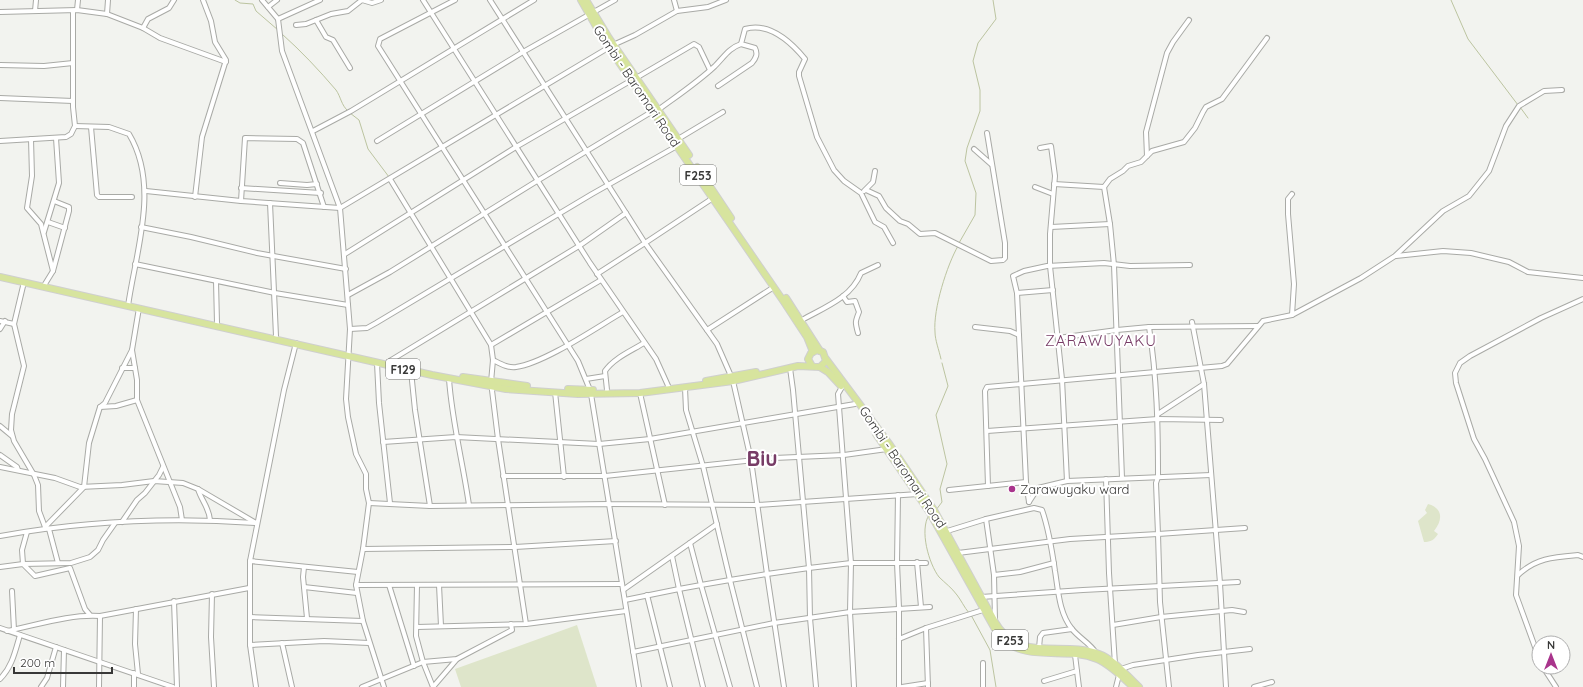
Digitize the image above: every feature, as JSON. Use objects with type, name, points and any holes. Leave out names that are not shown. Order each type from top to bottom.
[{"type":"main road","name":"Gombi - Baromari Road","points":[[581,0],[678,142],[807,337],[811,354]]},
{"type":"main road","name":"Gombi - Baromari Road","points":[[586,0],[591,14]]},
{"type":"main road","name":"Gombi - Baromari Road","points":[[678,142],[713,198],[802,320],[820,351]]},
{"type":"main road","name":"F129","points":[[0,273],[139,308],[491,384],[590,392],[607,390],[685,388],[790,368],[812,366]]},
{"type":"main road","name":"F129","points":[[0,277],[217,322],[349,354],[377,363],[449,379],[555,392],[640,393],[732,379],[795,364],[811,354]]},
{"type":"main road","points":[[811,354],[820,351]]},
{"type":"main road","name":"F253","points":[[820,351],[824,354],[826,359]]},
{"type":"main road","name":"F253","points":[[811,354],[812,366],[820,368]]},
{"type":"main road","name":"Gombi - Baromari Road","points":[[826,359],[890,445],[934,514],[983,610],[1000,638],[1011,646],[1036,653],[1075,655],[1096,659],[1120,672],[1139,687]]},
{"type":"main road","points":[[820,368],[825,364],[826,359]]},
{"type":"main road","name":"Gombi - Baromari Road","points":[[820,368],[828,372],[842,387],[918,494],[934,514]]},
{"type":"main road","name":"Gombi - Baromari Road","points":[[944,532],[958,553],[999,630],[1010,639],[1022,645],[1096,653],[1115,664],[1133,687]]},
{"type":"street","points":[[35,11],[36,0]]},
{"type":"street","points":[[0,141],[69,136],[75,126],[73,101],[73,63],[75,10],[78,0]]},
{"type":"street","points":[[107,14],[108,0]]},
{"type":"street","points":[[143,28],[148,19],[169,8],[174,0]]},
{"type":"street","points":[[195,197],[202,137],[226,62],[226,56],[215,42],[212,21],[203,0]]},
{"type":"street","points":[[262,0],[278,19],[282,51],[313,131],[340,208],[350,329],[346,399],[348,417],[356,454],[366,474],[366,489],[369,503],[363,549],[356,585],[362,621],[384,687]]},
{"type":"street","points":[[268,7],[277,0]]},
{"type":"street","points":[[278,19],[320,0]]},
{"type":"street","points":[[296,25],[306,24],[331,14],[350,10],[362,0],[372,2],[381,0]]},
{"type":"street","points":[[423,0],[558,215],[656,359],[669,388]]},
{"type":"street","points":[[455,0],[380,39],[378,46],[547,312],[586,379],[590,392],[605,476],[639,687]]},
{"type":"street","points":[[490,0],[645,243],[707,330],[725,359],[732,379],[752,460],[784,687]]},
{"type":"street","points":[[313,131],[351,112],[534,0]]},
{"type":"street","points":[[377,141],[523,52],[614,0]]},
{"type":"street","points":[[674,0],[677,11]]},
{"type":"street","points":[[146,191],[195,197],[340,208],[443,148],[611,46],[635,36],[677,11],[708,7],[726,0]]},
{"type":"street","points":[[0,12],[75,10],[107,14],[143,28],[160,38],[226,62]]},
{"type":"street","points":[[316,20],[326,37],[333,40],[350,68]]},
{"type":"street","points":[[1147,156],[1146,132],[1167,53],[1189,20]]},
{"type":"street","points":[[741,44],[745,29],[753,28],[772,31],[779,34],[805,59],[799,72],[799,76],[817,137],[834,170],[844,181],[861,193],[876,222],[884,227],[893,243]]},
{"type":"street","points":[[1122,478],[1114,265],[1110,224],[1104,187],[1110,179],[1128,166],[1140,162],[1152,151],[1184,142],[1195,128],[1206,107],[1222,99],[1267,38]]},
{"type":"street","points":[[344,254],[516,147],[694,44],[699,47],[710,70]]},
{"type":"street","points":[[348,295],[430,248],[537,181],[656,110],[690,87],[732,48],[741,44],[755,48],[757,55],[752,63],[718,86]]},
{"type":"street","points":[[0,65],[44,66],[73,63]]},
{"type":"street","points":[[988,486],[985,388],[1062,379],[1202,369],[1227,364],[1263,321],[1292,315],[1361,278],[1395,256],[1443,212],[1469,196],[1489,171],[1506,126],[1519,106],[1544,91],[1562,90]]},
{"type":"street","points":[[0,98],[73,101]]},
{"type":"street","points":[[350,329],[367,328],[376,323],[608,185],[678,142],[723,112]]},
{"type":"street","points":[[75,126],[91,128],[109,127],[129,134],[143,171],[146,191],[128,304]]},
{"type":"street","points":[[91,128],[97,196],[132,197]]},
{"type":"street","points":[[866,190],[879,196],[886,208],[900,221],[908,224],[920,234],[935,233],[991,261],[1003,260],[1005,258],[1005,243],[987,133]]},
{"type":"street","points":[[241,201],[244,140],[247,137],[301,140],[321,193],[324,207]]},
{"type":"street","points":[[44,232],[59,183],[56,138]]},
{"type":"street","points":[[31,139],[32,176],[27,208],[41,224],[53,271]]},
{"type":"street","points":[[1040,148],[1051,146],[1055,171],[1050,266],[1062,379],[1067,481]]},
{"type":"street","points":[[974,149],[992,165]]},
{"type":"street","points":[[861,193],[873,182],[875,171]]},
{"type":"street","points":[[390,179],[430,248],[491,345],[493,360],[491,384],[503,476],[526,624]]},
{"type":"street","points":[[280,183],[307,185],[317,184]]},
{"type":"street","points":[[1054,184],[1104,187]]},
{"type":"street","points":[[1035,187],[1053,194]]},
{"type":"street","points":[[242,188],[321,193]]},
{"type":"street","points":[[1292,194],[1288,199],[1288,214],[1294,284],[1292,315]]},
{"type":"street","points":[[597,274],[713,198]]},
{"type":"street","points":[[45,284],[53,271],[65,228],[69,207],[54,201]]},
{"type":"street","points":[[270,203],[276,336]]},
{"type":"street","points":[[388,362],[579,246],[626,213]]},
{"type":"street","points":[[48,222],[65,228]]},
{"type":"street","points":[[1051,227],[1110,224]]},
{"type":"street","points":[[141,227],[273,256],[346,269]]},
{"type":"street","points":[[1395,256],[1443,251],[1471,253],[1510,262],[1528,272],[1583,278]]},
{"type":"street","points":[[135,264],[275,293],[348,305]]},
{"type":"street","points":[[1029,509],[1023,429],[1017,294],[1013,278],[1015,274],[1034,268],[1050,266],[1096,264],[1190,265]]},
{"type":"street","points":[[802,320],[849,293],[857,283],[861,273],[878,265]]},
{"type":"street","points":[[491,345],[601,280]]},
{"type":"street","points":[[216,281],[217,322]]},
{"type":"street","points":[[24,282],[14,324],[24,366],[12,414],[11,430],[12,436],[38,485],[37,494],[40,511],[58,563]]},
{"type":"street","points":[[707,330],[774,287]]},
{"type":"street","points":[[1017,294],[1052,290]]},
{"type":"street","points":[[843,296],[848,302],[855,301],[856,303],[859,312],[855,318],[858,333]]},
{"type":"street","points":[[1531,636],[1516,595],[1519,546],[1514,522],[1485,458],[1474,439],[1456,383],[1455,373],[1460,363],[1470,356],[1540,318],[1583,299]]},
{"type":"street","points":[[139,308],[132,350],[137,380],[137,400],[180,507],[182,520]]},
{"type":"street","points":[[493,360],[503,365],[517,367],[531,363],[567,345],[623,312]]},
{"type":"street","points":[[0,329],[2,321],[14,324]]},
{"type":"street","points":[[1192,322],[1204,384],[1220,583],[1226,687]]},
{"type":"street","points":[[1058,338],[1117,330],[1149,328],[1258,326]]},
{"type":"street","points":[[975,327],[1010,331],[1019,335]]},
{"type":"street","points":[[1149,328],[1156,373],[1158,417],[1158,477],[1156,483],[1159,585],[1169,687]]},
{"type":"street","points":[[256,687],[250,645],[250,561],[256,523],[296,343]]},
{"type":"street","points":[[607,390],[605,371],[607,367],[644,343]]},
{"type":"street","points":[[47,528],[84,487],[89,443],[100,407],[105,403],[132,350]]},
{"type":"street","points":[[377,363],[383,442],[390,503]]},
{"type":"street","points":[[122,368],[135,368]]},
{"type":"street","points":[[790,368],[809,568],[810,618],[816,687]]},
{"type":"street","points":[[411,371],[430,506]]},
{"type":"street","points":[[586,379],[605,376]]},
{"type":"street","points":[[449,379],[456,437],[464,471],[469,506]]},
{"type":"street","points":[[1158,417],[1204,384]]},
{"type":"street","points":[[842,387],[839,391],[851,563],[850,612],[854,687]]},
{"type":"street","points":[[685,388],[686,410],[703,466],[711,504],[757,687]]},
{"type":"street","points":[[555,392],[564,477]]},
{"type":"street","points":[[640,393],[665,505]]},
{"type":"street","points":[[100,407],[116,406],[137,400]]},
{"type":"street","points":[[383,442],[420,438],[456,437],[599,444],[650,439],[742,422],[855,404]]},
{"type":"street","points":[[987,431],[1065,427],[1158,417],[1221,420]]},
{"type":"street","points":[[0,426],[12,436]]},
{"type":"street","points":[[503,476],[605,476],[752,460],[844,455],[887,449]]},
{"type":"street","points":[[0,455],[16,466],[18,470]]},
{"type":"street","points":[[0,467],[55,478],[84,487],[169,481],[198,488],[256,523]]},
{"type":"street","points":[[122,522],[163,467]]},
{"type":"street","points":[[1029,502],[1038,488],[1067,481],[1212,475]]},
{"type":"street","points":[[1106,479],[1110,589],[1115,664]]},
{"type":"street","points":[[949,490],[1026,482]]},
{"type":"street","points":[[198,488],[201,498],[208,507],[210,520]]},
{"type":"street","points":[[369,503],[430,506],[609,504],[758,505],[918,494]]},
{"type":"street","points":[[898,495],[897,562],[900,608],[899,639],[901,687],[928,685],[926,628]]},
{"type":"street","points":[[944,532],[986,519],[1029,509],[1034,508],[1042,510],[1050,541],[1058,592],[1064,611],[1072,629],[1089,644],[1096,653]]},
{"type":"street","points":[[986,519],[994,575],[995,622]]},
{"type":"street","points":[[0,536],[47,528],[122,522],[210,520],[256,523]]},
{"type":"street","points":[[27,532],[22,550],[23,564],[35,576],[71,566],[95,554],[115,523]]},
{"type":"street","points":[[623,590],[717,524]]},
{"type":"street","points":[[958,553],[1050,541],[1245,528]]},
{"type":"street","points":[[363,549],[515,547],[616,542]]},
{"type":"street","points":[[690,543],[730,687]]},
{"type":"street","points":[[672,556],[702,687]]},
{"type":"street","points":[[1518,575],[1533,563],[1539,561],[1562,556],[1583,557]]},
{"type":"street","points":[[250,561],[358,572]]},
{"type":"street","points":[[917,562],[921,607]]},
{"type":"street","points":[[0,567],[23,564],[58,563],[71,566]]},
{"type":"street","points":[[625,600],[701,585],[809,568],[851,563],[926,563]]},
{"type":"street","points":[[994,575],[1020,572],[1054,563]]},
{"type":"street","points":[[71,566],[85,609],[90,615]]},
{"type":"street","points":[[304,567],[304,588],[307,618]]},
{"type":"street","points":[[981,597],[1159,585],[1238,582]]},
{"type":"street","points":[[356,585],[521,586],[622,584]]},
{"type":"street","points":[[388,585],[414,666]]},
{"type":"street","points":[[417,585],[416,636],[423,662],[433,687],[456,660],[512,630],[511,624]]},
{"type":"street","points":[[440,585],[440,626]]},
{"type":"street","points":[[7,631],[90,615],[100,616],[249,588]]},
{"type":"street","points":[[304,588],[357,593]]},
{"type":"street","points":[[12,591],[14,630]]},
{"type":"street","points":[[212,594],[211,637],[214,687]]},
{"type":"street","points":[[647,596],[670,687]]},
{"type":"street","points":[[174,601],[177,687]]},
{"type":"street","points":[[633,652],[774,623],[850,612],[930,607]]},
{"type":"street","points":[[134,687],[136,673],[136,609]]},
{"type":"street","points":[[899,639],[926,628],[983,610]]},
{"type":"street","points":[[1113,625],[1161,617],[1232,610],[1244,612]]},
{"type":"street","points":[[417,627],[526,624],[626,611]]},
{"type":"street","points":[[99,687],[98,661],[100,616]]},
{"type":"street","points":[[250,617],[362,621]]},
{"type":"street","points":[[0,628],[136,673],[173,687]]},
{"type":"street","points":[[1039,648],[1040,637],[1043,633],[1072,629]]},
{"type":"street","points":[[0,679],[6,673],[13,659],[20,635]]},
{"type":"street","points":[[250,645],[324,641],[369,643]]},
{"type":"street","points":[[282,643],[292,687]]},
{"type":"street","points":[[41,687],[47,678],[56,647]]},
{"type":"street","points":[[1116,687],[1120,672],[1133,665],[1250,649]]},
{"type":"street","points":[[63,687],[64,650]]},
{"type":"street","points":[[1075,655],[1079,687]]},
{"type":"street","points":[[362,687],[423,662],[456,660]]},
{"type":"street","points":[[982,663],[983,687]]},
{"type":"street","points":[[1044,681],[1077,671]]},
{"type":"street","points":[[1548,675],[1556,687]]},
{"type":"street","points":[[1254,687],[1272,682]]},
{"type":"green space","points":[[1428,504],[1437,508],[1440,519],[1434,531],[1438,534],[1429,542],[1424,542],[1418,521],[1427,513],[1425,510]]},
{"type":"green space","points":[[577,625],[597,687],[461,687],[455,669]]},
{"type":"waterway","points":[[235,0],[240,3],[253,4],[256,11],[278,30]]},
{"type":"waterway","points":[[959,243],[975,215],[976,193],[965,161],[967,148],[980,111],[980,90],[973,61],[978,43],[996,19],[993,0]]},
{"type":"waterway","points":[[1451,0],[1468,39],[1518,105]]},
{"type":"waterway","points":[[282,34],[310,61],[336,90],[348,111]]},
{"type":"waterway","points":[[1520,107],[1528,118]]},
{"type":"waterway","points":[[350,113],[359,120],[368,149],[389,177]]},
{"type":"waterway","points":[[941,359],[935,335],[936,312],[945,275],[958,246]]},
{"type":"waterway","points":[[936,510],[942,502],[940,489],[947,464],[936,415],[948,386],[942,363]]},
{"type":"waterway","points":[[929,515],[926,521],[925,538],[926,547],[932,564],[939,577],[955,592],[969,613]]},
{"type":"waterway","points":[[971,615],[990,650],[996,687]]},
{"type":"place","name":"Zarawuyaku ward","points":[[1012,489]]},
{"type":"district","name":"ZARAWUYAKU","points":[[1101,340]]},
{"type":"district","name":"Biu","points":[[762,458]]}]
